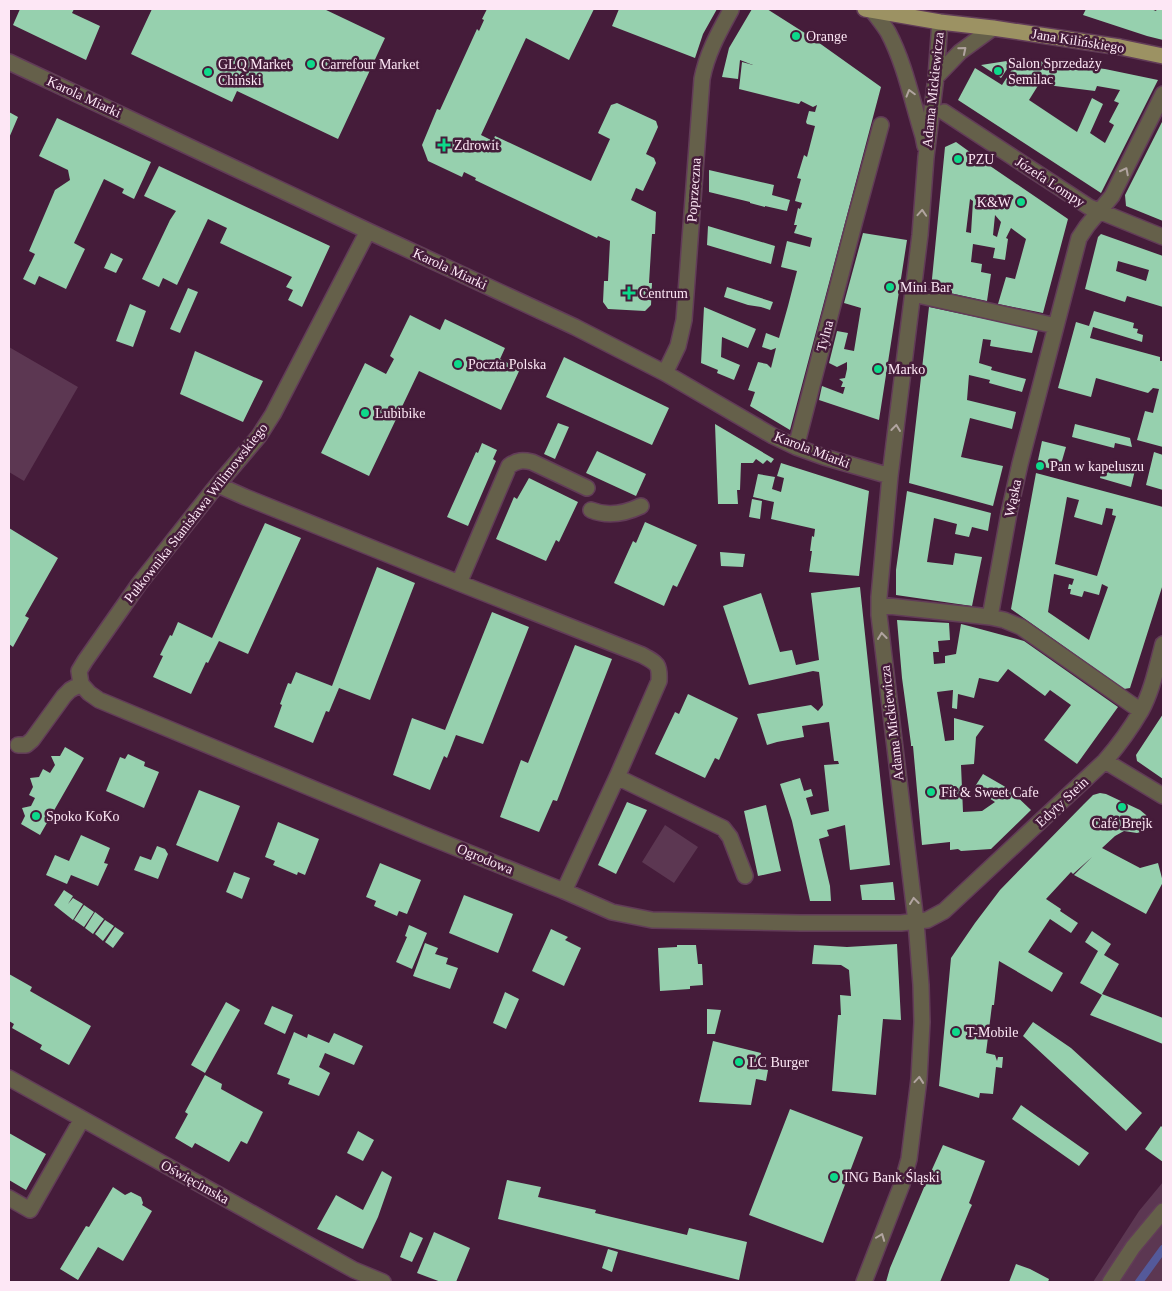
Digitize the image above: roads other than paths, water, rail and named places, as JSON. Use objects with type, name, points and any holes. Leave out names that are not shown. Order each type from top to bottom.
[{"type":"main road","name":"Jana Kilińskiego","points":[[869,9],[940,22],[1120,47],[1163,56]]},
{"type":"street","name":"Adama Mickiewicza","points":[[869,9],[887,30],[897,54],[923,136],[926,157]]},
{"type":"street","name":"Poprzeczna","points":[[665,373],[678,346],[684,320],[704,67],[715,39],[731,10]]},
{"type":"street","name":"Adama Mickiewicza","points":[[864,1282],[906,1172],[912,1145],[919,1079],[922,1022],[921,977],[879,605],[890,476],[920,235],[940,22]]},
{"type":"street","points":[[936,77],[960,52],[993,28]]},
{"type":"street","name":"Karola Miarki","points":[[9,62],[575,327],[665,373],[773,436],[796,447],[890,476]]},
{"type":"street","name":"Wąska","points":[[990,618],[1020,464],[1079,238],[1112,196],[1163,94]]},
{"type":"street","name":"Józefa Lompy","points":[[944,112],[1078,201],[1099,212],[1163,237]]},
{"type":"street","name":"Tylna","points":[[796,447],[881,125]]},
{"type":"street","name":"Pułkownika Stanisława Wilimowskiego","points":[[81,684],[79,671],[139,584],[218,484],[259,436],[273,414],[368,231]]},
{"type":"street","points":[[913,294],[1056,326]]},
{"type":"street","points":[[459,583],[509,466],[524,460],[532,462],[587,488]]},
{"type":"street","points":[[218,484],[245,497],[628,649],[655,662],[660,669],[659,681],[564,891]]},
{"type":"street","points":[[591,510],[609,514],[630,511],[641,506]]},
{"type":"street","points":[[879,605],[1004,620],[1021,627],[1141,711]]},
{"type":"street","name":"Edyty Stein","points":[[916,922],[927,920],[944,911],[1105,761],[1141,711],[1163,644]]},
{"type":"street","points":[[18,745],[26,745],[32,740],[64,696],[81,684]]},
{"type":"street","name":"Ogrodowa","points":[[81,684],[99,700],[612,912],[652,920],[802,923],[916,922]]},
{"type":"street","points":[[1105,761],[1163,796]]},
{"type":"street","points":[[617,777],[723,828],[730,837],[745,876]]},
{"type":"street","name":"Oświęcimska","points":[[9,1078],[351,1276],[383,1282]]},
{"type":"street","points":[[9,1198],[30,1210],[82,1119]]},
{"type":"street","points":[[1110,1282],[1134,1247],[1163,1211]]},
{"type":"waterway","points":[[1139,1282],[1163,1249]]},
{"type":"place","name":"Orange","points":[[796,36]]},
{"type":"place","name":"Carrefour Market","points":[[311,64]]},
{"type":"place","name":"Salon Sprzedaży Semilac","points":[[998,71]]},
{"type":"place","name":"GLQ Market Chiński","points":[[208,72]]},
{"type":"place","name":"Zdrowit","points":[[444,145]]},
{"type":"place","name":"PZU","points":[[958,159]]},
{"type":"place","name":"K&W","points":[[1021,202]]},
{"type":"place","name":"Mini Bar","points":[[890,287]]},
{"type":"place","name":"Centrum","points":[[629,293]]},
{"type":"place","name":"Poczta Polska","points":[[458,364]]},
{"type":"place","name":"Marko","points":[[878,369]]},
{"type":"place","name":"Lubibike","points":[[365,413]]},
{"type":"place","name":"Pan w kapeluszu","points":[[1040,466]]},
{"type":"place","name":"Fit & Sweet Cafe","points":[[931,792]]},
{"type":"place","name":"Café Brejk","points":[[1122,807]]},
{"type":"place","name":"Spoko KoKo","points":[[36,816]]},
{"type":"place","name":"T-Mobile","points":[[956,1032]]},
{"type":"place","name":"LC Burger","points":[[739,1062]]},
{"type":"place","name":"ING Bank Śląski","points":[[834,1177]]}]
